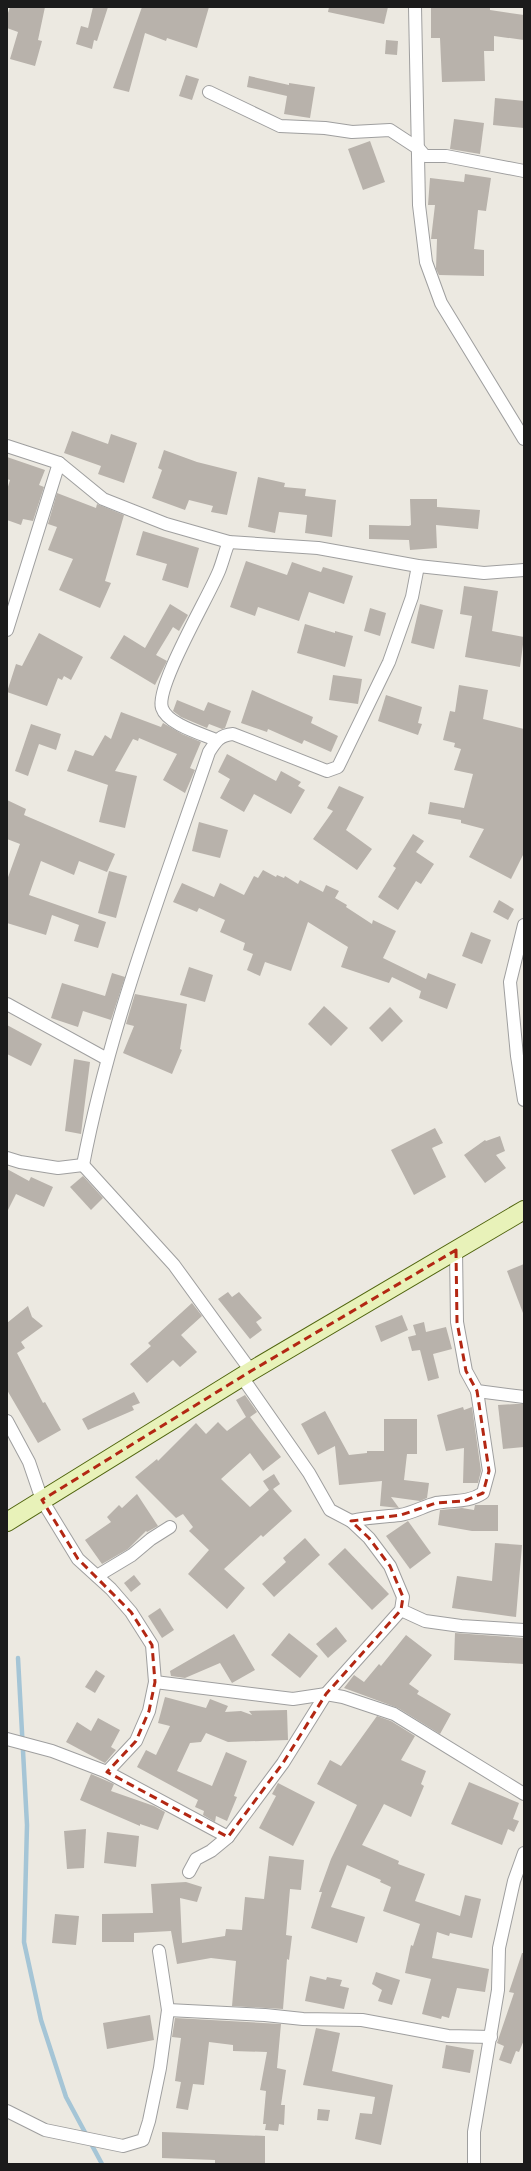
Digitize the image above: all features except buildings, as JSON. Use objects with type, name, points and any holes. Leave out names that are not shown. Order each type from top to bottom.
[{"type":"main road","points":[[7,1522],[247,1374],[524,1210]]},
{"type":"street","points":[[415,7],[419,205],[426,262],[441,303],[524,439]]},
{"type":"street","points":[[209,92],[280,126],[325,128],[352,132],[390,130],[419,149],[425,156],[446,156],[524,171]]},
{"type":"street","points":[[7,446],[58,463],[103,499],[166,524],[229,542],[318,548],[418,566],[484,573],[524,570]]},
{"type":"street","points":[[7,630],[58,463]]},
{"type":"street","points":[[216,740],[180,726],[166,715],[161,708],[162,694],[184,641],[219,571],[229,542]]},
{"type":"street","points":[[83,1165],[92,1119],[107,1060],[209,752],[216,740],[224,735],[233,734],[327,771],[338,767],[389,662],[412,597],[418,566]]},
{"type":"street","points":[[524,926],[510,982],[517,1056],[524,1100]]},
{"type":"street","points":[[7,1004],[107,1060]]},
{"type":"street","points":[[7,1158],[20,1162],[58,1168],[83,1165]]},
{"type":"street","points":[[83,1165],[174,1265],[247,1374],[309,1472],[330,1510],[351,1521],[369,1538],[390,1566],[403,1597],[401,1610],[326,1694],[283,1764],[228,1837],[211,1851],[196,1858],[189,1872]]},
{"type":"street","points":[[351,1521],[373,1516],[401,1515],[436,1503],[464,1501],[476,1498],[484,1493],[489,1472],[477,1391],[466,1371],[457,1322],[456,1250]]},
{"type":"street","points":[[477,1391],[524,1397]]},
{"type":"street","points":[[7,1421],[29,1462],[42,1500],[78,1559],[97,1576],[131,1612],[152,1646],[155,1682],[149,1711],[136,1741],[107,1772]]},
{"type":"street","points":[[97,1576],[132,1555],[170,1526]]},
{"type":"street","points":[[401,1610],[425,1620],[461,1626],[524,1630]]},
{"type":"street","points":[[155,1682],[293,1699],[326,1694],[343,1697],[394,1714],[524,1794]]},
{"type":"street","points":[[7,1739],[52,1751],[107,1772],[228,1837]]},
{"type":"street","points":[[474,2164],[474,2132],[498,1990],[499,1948],[514,1881],[524,1853]]},
{"type":"street","points":[[7,2111],[45,2130],[123,2146],[143,2140],[150,2121],[160,2068],[168,2010],[159,1951]]},
{"type":"street","points":[[168,2010],[265,2015],[303,2019],[362,2020],[448,2036],[491,2037]]},
{"type":"highlighted area","points":[[456,1250],[457,1322],[466,1371],[477,1391],[489,1471],[483,1493],[464,1501],[436,1503],[401,1515],[351,1521],[369,1538],[390,1566],[403,1597],[401,1610],[326,1694],[283,1763],[228,1837],[107,1772],[136,1741],[149,1711],[155,1682],[152,1645],[131,1612],[78,1559],[42,1500],[251,1371]]},
{"type":"waterway","points":[[18,1658],[27,1825],[24,1942],[41,2020],[66,2097],[102,2164]]}]
